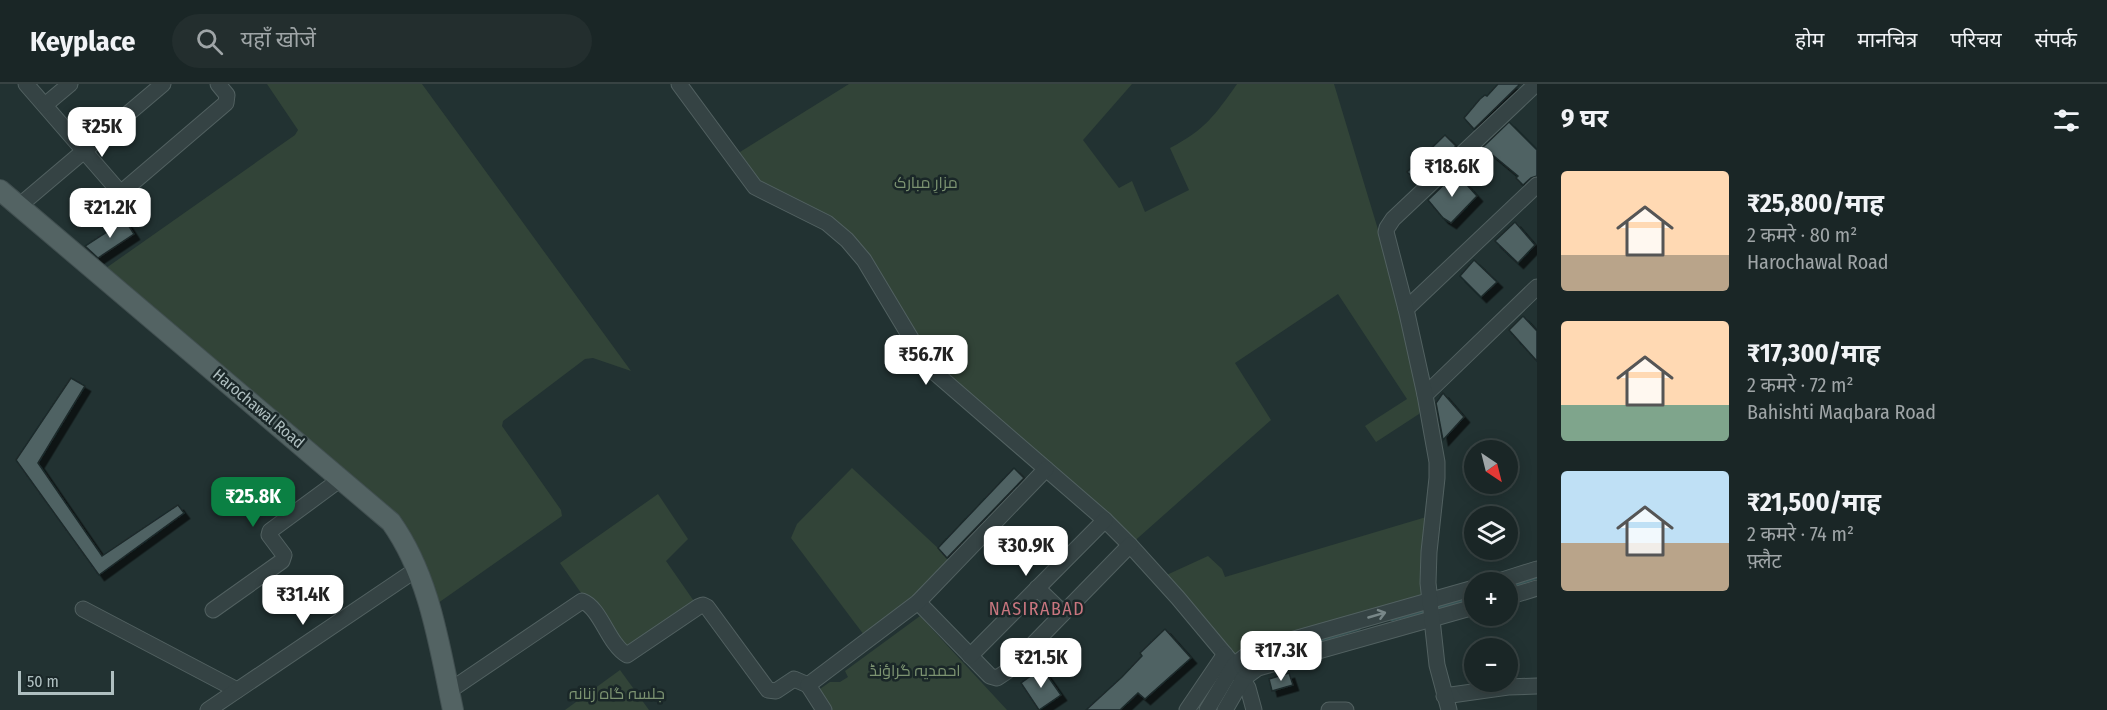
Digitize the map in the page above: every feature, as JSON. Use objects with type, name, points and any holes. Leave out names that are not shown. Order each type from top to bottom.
[{"type":"main road","name":"Harochawal Road","points":[[0,190],[342,478],[391,522],[417,569],[431,608],[451,700]]},
{"type":"street","points":[[26,84],[118,190],[123,191],[226,103],[227,95],[218,84]]},
{"type":"street","points":[[45,105],[70,84]]},
{"type":"street","points":[[20,206],[163,84]]},
{"type":"street","points":[[679,84],[755,187],[826,223],[847,240],[864,260],[933,371],[1105,520],[1130,545],[1229,660],[1246,683],[1254,710]]},
{"type":"street","points":[[1536,84],[1393,219],[1387,228],[1386,237],[1406,309],[1425,394],[1438,470],[1428,583],[1437,665],[1447,703],[1508,687],[1537,686]]},
{"type":"street","points":[[1406,309],[1537,185]]},
{"type":"street","points":[[1425,394],[1537,287]]},
{"type":"street","points":[[808,684],[918,602],[1046,470]]},
{"type":"street","points":[[213,610],[282,561],[284,555],[269,535],[270,531],[342,478]]},
{"type":"street","points":[[970,656],[1105,520]]},
{"type":"street","points":[[918,602],[990,676],[997,678],[1006,672],[1130,545]]},
{"type":"street","points":[[208,710],[417,569]]},
{"type":"street","points":[[1518,575],[1537,569]]},
{"type":"street","points":[[1038,588],[1063,613]]},
{"type":"street","points":[[1518,594],[1537,588]]},
{"type":"street","points":[[1188,710],[1229,660],[1260,648],[1464,591]]},
{"type":"street","points":[[451,700],[582,601],[589,606],[619,649],[627,655],[703,605],[707,607],[768,690],[776,691],[794,679],[808,684],[824,710]]},
{"type":"street","points":[[83,609],[237,690]]},
{"type":"street","points":[[1225,710],[1258,668],[1464,610]]},
{"type":"street","points":[[1207,710],[1229,660]]},
{"type":"street","points":[[1329,710],[1346,710]]},
{"type":"green space","points":[[267,84],[422,84],[631,371],[593,358],[585,359],[503,421],[502,426],[561,510],[562,516],[431,608],[397,530],[99,273],[295,135],[298,130]]},
{"type":"green space","name":"مزارِ مبارک","points":[[849,84],[1132,84],[1083,140],[1119,188],[1132,181],[1145,212],[1189,190],[1170,148],[1201,128],[1237,84],[1334,84],[1425,394],[1419,414],[1376,442],[1365,426],[1407,399],[1338,294],[1235,363],[1271,420],[1130,545],[933,371],[834,229],[766,193],[732,157]]},
{"type":"green space","points":[[852,468],[955,564],[864,635],[791,538],[797,524]]},
{"type":"green space","points":[[658,494],[688,539],[666,561],[698,607],[627,655],[560,563]]},
{"type":"green space","points":[[1433,515],[1430,600],[1239,660],[1160,578],[1208,556],[1222,569],[1225,577]]},
{"type":"green space","name":"احمدیہ گراؤنڈ","points":[[920,616],[1007,710],[826,710],[814,693],[830,682],[840,682],[848,677],[845,671]]},
{"type":"green space","name":"جلسہ گاہ زنانہ","points":[[620,670],[649,710],[565,710]]},
{"type":"building","points":[[1498,84],[1520,84],[1474,129],[1464,118],[1480,99],[1487,96]]},
{"type":"building","points":[[1509,122],[1537,150],[1537,176],[1523,185],[1516,178],[1518,176],[1483,147]]},
{"type":"building","points":[[1445,135],[1456,146],[1418,182],[1407,172]]},
{"type":"building","points":[[1456,173],[1477,196],[1451,223],[1443,218],[1428,200]]},
{"type":"building","points":[[125,220],[134,234],[98,258],[85,246]]},
{"type":"building","points":[[1515,222],[1535,245],[1518,263],[1495,241]]},
{"type":"building","points":[[1474,260],[1497,282],[1481,297],[1460,276]]},
{"type":"building","points":[[1523,316],[1537,331],[1537,361],[1509,330]]},
{"type":"building","points":[[71,378],[85,386],[38,463],[102,556],[178,505],[184,513],[99,575],[16,460]]},
{"type":"building","points":[[1443,393],[1464,417],[1443,440],[1436,403]]},
{"type":"building","points":[[1014,468],[1024,478],[947,558],[938,548]]},
{"type":"building","points":[[1165,629],[1191,658],[1145,699],[1138,693],[1120,710],[1086,710],[1122,677],[1142,656],[1140,653]]},
{"type":"building","points":[[1042,668],[1061,695],[1039,710],[1021,683]]},
{"type":"building","points":[[1289,673],[1293,685],[1272,691],[1269,679]]},
{"type":"waterway","points":[[1518,584],[1537,577]]},
{"type":"waterway","points":[[1439,607],[1464,600]]},
{"type":"waterway","points":[[1392,619],[1425,611]]},
{"type":"waterway","points":[[1251,662],[1359,628]]},
{"type":"district","name":"NASIRABAD","points":[[1037,609]]}]
